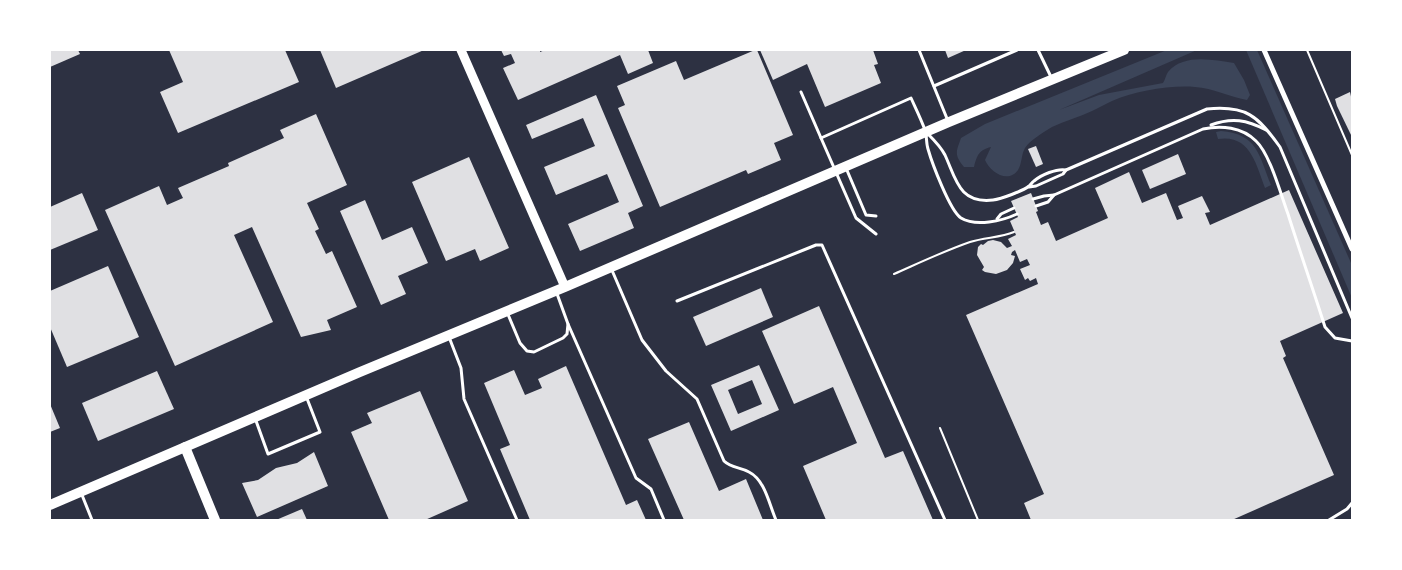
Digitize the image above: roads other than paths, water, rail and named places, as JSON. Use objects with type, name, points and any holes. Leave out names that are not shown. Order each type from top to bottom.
[{"type":"main road","points":[[50,505],[611,268],[949,122],[1124,50]]},
{"type":"main road","points":[[185,447],[214,520]]},
{"type":"street","points":[[461,50],[561,289]]},
{"type":"street","points":[[1264,50],[1352,249]]},
{"type":"lane","points":[[919,50],[949,122]]},
{"type":"lane","points":[[934,86],[1017,50]]},
{"type":"lane","points":[[1038,50],[1052,80]]},
{"type":"lane","points":[[801,92],[856,218],[876,234]]},
{"type":"lane","points":[[821,138],[912,98],[926,132],[931,157],[954,210],[961,218],[984,223],[996,219],[1005,220],[1017,214]]},
{"type":"lane","points":[[926,132],[938,143],[960,188],[969,197],[979,200],[994,200],[1029,187],[1033,181],[1061,169],[1066,170],[1187,116],[1207,109],[1226,107],[1247,113],[1264,125],[1280,147],[1352,318]]},
{"type":"lane","points":[[1033,199],[1054,195],[1219,122],[1231,120],[1251,122],[1269,131]]},
{"type":"lane","points":[[1203,129],[1216,126],[1224,127],[1250,136],[1258,143],[1264,152],[1278,187],[1325,327],[1335,338],[1352,341]]},
{"type":"lane","points":[[845,167],[866,215],[876,216]]},
{"type":"lane","points":[[1036,206],[1048,202],[1054,195]]},
{"type":"lane","points":[[996,219],[1001,214],[1014,208]]},
{"type":"lane","points":[[677,301],[816,245],[822,245],[945,520]]},
{"type":"lane","points":[[611,268],[646,346],[666,371],[697,399],[724,461],[728,465],[749,472],[760,482],[776,520]]},
{"type":"lane","points":[[561,289],[568,324],[636,478],[651,489],[664,520]]},
{"type":"lane","points":[[507,311],[520,343],[527,351],[534,352],[563,338],[567,334],[568,324]]},
{"type":"lane","points":[[448,336],[461,368],[464,398],[517,520]]},
{"type":"lane","points":[[254,418],[268,454],[320,432],[305,396]]},
{"type":"lane","points":[[81,492],[92,520]]},
{"type":"lane","points":[[1329,520],[1347,510],[1352,503]]}]
